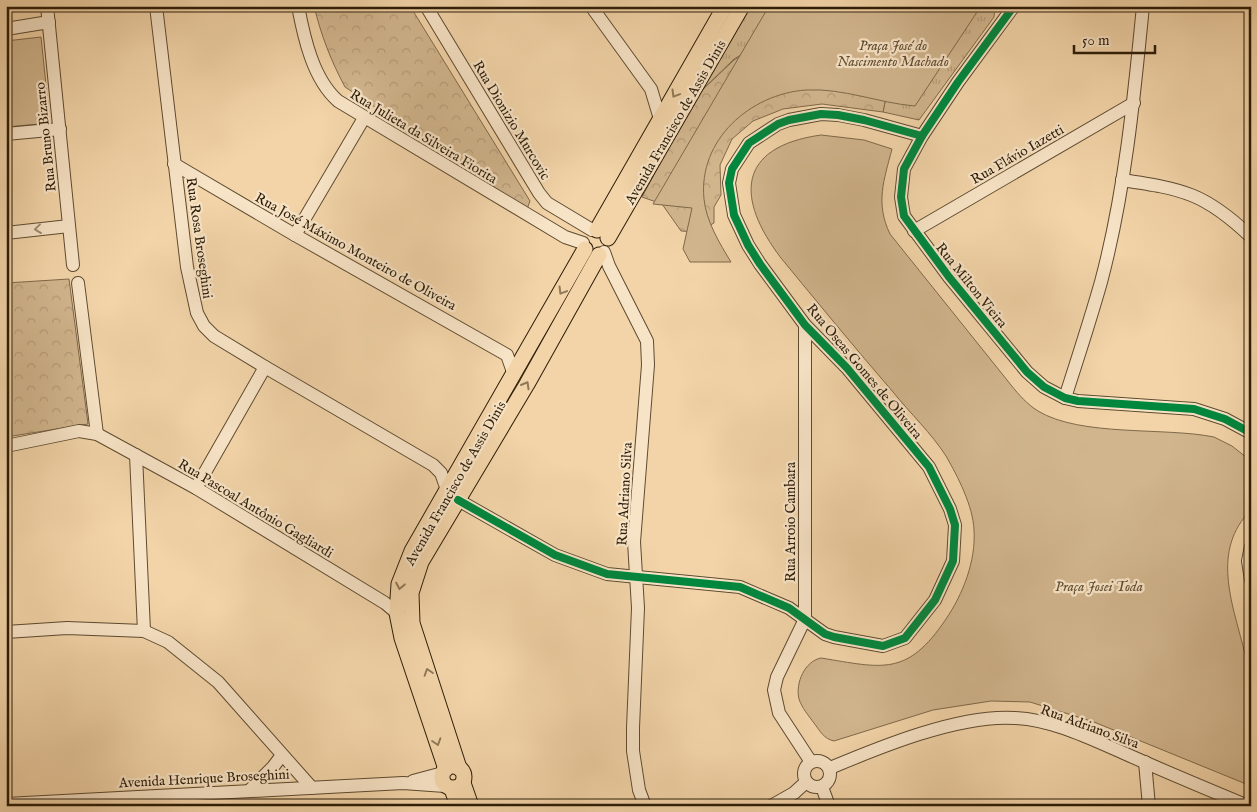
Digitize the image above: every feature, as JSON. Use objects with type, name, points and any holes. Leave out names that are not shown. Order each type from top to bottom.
[{"type":"main road","name":"Avenida Francisco de Assis Dinis","points":[[458,806],[412,623],[410,608],[412,593],[421,562],[458,500],[660,119],[725,6]]},
{"type":"main road","name":"Avenida Francisco de Assis Dinis","points":[[471,806],[451,778],[402,638],[397,612],[399,584],[404,568],[514,372],[742,6]]},
{"type":"street","name":"Rua Bruno Bizarro","points":[[47,6],[73,265]]},
{"type":"street","name":"Rua Rosa Broseghini","points":[[156,6],[187,267],[197,313],[204,326],[214,336],[265,367],[433,465],[441,472],[447,490]]},
{"type":"street","name":"Rua Julieta da Silveira Fiorita","points":[[298,6],[323,86],[338,101],[564,238],[595,242]]},
{"type":"street","name":"Rua Dionizio Murcovic","points":[[426,6],[527,174],[547,203],[566,213],[595,242]]},
{"type":"street","points":[[591,6],[651,89],[660,119]]},
{"type":"street","points":[[1065,398],[1101,280],[1122,180],[1134,103],[1143,6]]},
{"type":"street","name":"Rua Milton Vieira","points":[[1012,7],[922,136],[904,169],[900,197],[904,216],[1027,372],[1044,387],[1065,398],[1098,403],[1194,410],[1225,419],[1251,433]]},
{"type":"street","points":[[6,29],[49,22]]},
{"type":"street","name":"Rua Flávio Iazetti","points":[[914,231],[1134,103]]},
{"type":"street","name":"Rua Oseas Gomes de Oliveira","points":[[458,500],[555,555],[607,574],[740,587],[789,608],[825,634],[883,646],[898,642],[915,628],[935,600],[952,561],[955,542],[954,525],[950,509],[928,467],[847,368],[805,325],[748,245],[734,215],[729,183],[732,169],[740,154],[749,143],[778,124],[821,114],[864,120],[922,136]]},
{"type":"street","points":[[296,236],[364,118]]},
{"type":"street","points":[[6,134],[60,129]]},
{"type":"street","name":"Rua José Máximo Monteiro de Oliveira","points":[[174,164],[296,236],[507,355],[514,372]]},
{"type":"street","points":[[1122,180],[1177,189],[1202,199],[1226,213],[1251,237]]},
{"type":"street","points":[[533,219],[547,203]]},
{"type":"street","points":[[554,231],[566,213]]},
{"type":"street","points":[[6,233],[69,226]]},
{"type":"street","name":"Rua Adriano Silva","points":[[595,242],[647,341],[648,365],[634,542],[638,608],[633,751],[639,790],[646,806]]},
{"type":"street","points":[[6,446],[79,431],[98,434],[78,283]]},
{"type":"street","name":"Rua Arroio Cambara","points":[[805,325],[805,619],[777,676],[774,690],[779,713],[811,762]]},
{"type":"street","points":[[196,488],[265,367]]},
{"type":"street","name":"Rua Pascoal Antônio Gagliardi","points":[[98,434],[196,488],[360,587],[397,612]]},
{"type":"street","points":[[136,456],[144,631]]},
{"type":"street","points":[[1251,546],[1248,561],[1251,580]]},
{"type":"street","points":[[6,632],[67,628],[144,631],[168,642],[218,682],[312,788]]},
{"type":"street","name":"Rua Adriano Silva","points":[[830,768],[877,748],[935,730],[977,721],[1014,718],[1048,724],[1145,762],[1248,806]]},
{"type":"street","points":[[249,791],[282,755]]},
{"type":"street","points":[[818,760],[830,768],[831,776],[828,783],[822,787],[813,787],[806,782],[804,774],[806,767],[811,762],[818,760]]},
{"type":"street","points":[[1145,762],[1149,806]]},
{"type":"street","name":"Avenida Henrique Broseghini","points":[[6,804],[404,783],[451,778]]},
{"type":"street","points":[[771,806],[794,793],[806,782]]},
{"type":"street","points":[[822,787],[829,806]]},
{"type":"street","points":[[1214,792],[1220,806]]},
{"type":"green space","points":[[314,6],[410,6],[530,201],[527,209],[345,87],[327,48]]},
{"type":"green space","points":[[748,6],[995,6],[994,17],[919,120],[883,112],[886,97],[775,35],[734,59],[697,95]]},
{"type":"green space","name":"Praça José do Nascimento Machado","points":[[769,6],[981,6],[915,106],[834,91],[806,90],[785,93],[766,100],[732,124],[719,140],[710,158],[704,178],[705,207],[718,240],[731,262],[690,262],[683,249],[692,208],[653,204]]},
{"type":"green space","points":[[775,35],[886,97],[883,112],[822,104],[783,109],[753,121],[732,139],[720,165],[721,195],[714,207],[714,223],[697,232],[681,231],[662,204],[642,197],[697,95],[734,60]]},
{"type":"green space","points":[[41,37],[50,123],[6,127],[6,41]]},
{"type":"green space","name":"Praça Josei Toda","points":[[821,135],[864,140],[892,149],[882,192],[885,223],[890,234],[1014,389],[1034,408],[1056,419],[1077,425],[1214,437],[1232,446],[1251,461],[1251,510],[1239,526],[1231,542],[1228,559],[1228,577],[1234,614],[1251,679],[1251,786],[1094,722],[1030,702],[991,701],[933,710],[834,741],[822,734],[805,711],[798,693],[800,680],[806,668],[815,660],[821,658],[861,664],[892,664],[906,659],[919,651],[932,638],[946,619],[963,588],[971,565],[974,542],[971,511],[960,482],[946,456],[928,432],[781,258],[766,236],[756,216],[751,196],[752,179],[759,164],[773,151],[793,141]]},
{"type":"green space","points":[[69,279],[88,424],[6,437],[6,283]]},
{"type":"cycle path","points":[[1014,6],[958,82],[922,136],[904,169],[901,197],[904,216],[949,277],[1027,372],[1044,387],[1065,398],[1078,401],[1194,409],[1225,419],[1251,433]]},
{"type":"cycle path","points":[[458,500],[555,555],[607,574],[740,587],[789,608],[825,634],[834,637],[883,646],[905,638],[935,600],[953,561],[955,525],[950,509],[929,467],[847,368],[805,325],[760,264],[748,245],[734,215],[729,183],[732,169],[749,143],[778,124],[789,120],[821,114],[838,115],[922,136]]}]
